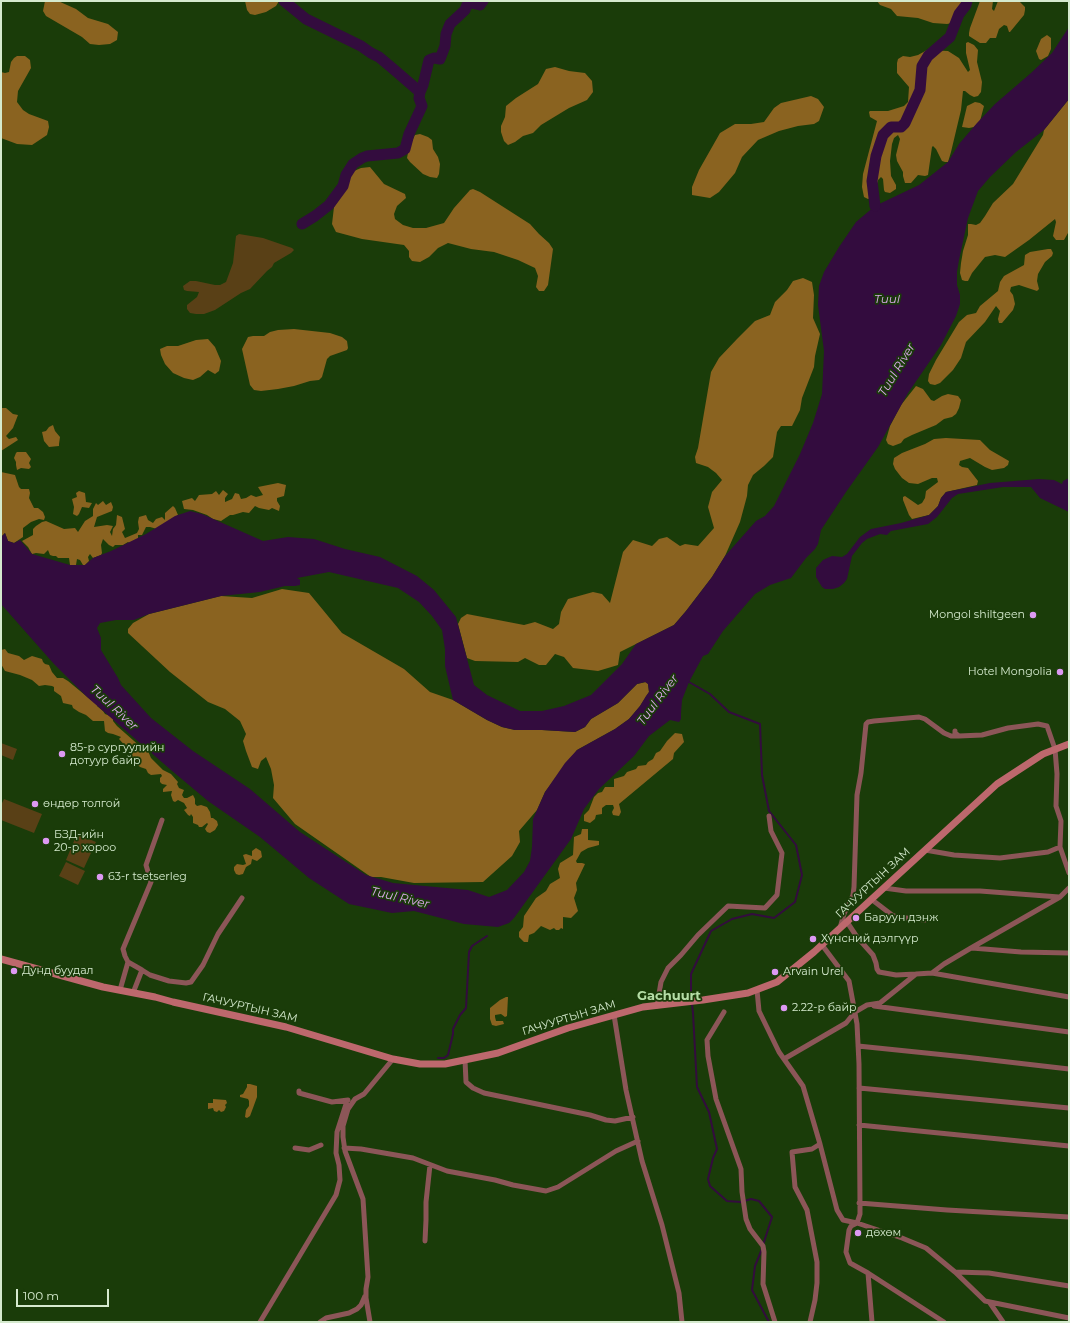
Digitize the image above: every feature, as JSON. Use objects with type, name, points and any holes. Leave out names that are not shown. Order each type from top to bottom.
[{"type":"main road","name":"ГАЧУУРТЫН ЗАМ","points":[[1,959],[103,987],[286,1027],[393,1060],[420,1064],[445,1064],[465,1060],[498,1053],[568,1028],[643,1007],[748,993],[777,982],[822,946],[846,922],[997,784],[1043,754],[1069,744]]},
{"type":"street","points":[[840,928],[844,914],[853,896],[857,795],[866,724],[868,722],[919,717],[925,719],[944,733],[952,736],[982,735],[1008,728],[1038,724],[1046,726],[1055,749],[1057,774],[1056,806],[1061,821],[1060,847],[1069,873]]},
{"type":"street","points":[[955,731],[955,733],[959,736]]},
{"type":"street","points":[[657,1006],[661,982],[668,968],[698,935],[728,906],[765,908],[777,895],[782,853],[771,831],[769,816]]},
{"type":"street","points":[[162,820],[146,865],[151,882],[123,949],[128,962],[150,975],[169,981],[186,983],[191,982],[203,964],[218,934],[242,898]]},
{"type":"street","points":[[925,850],[954,855],[1000,858],[1048,852],[1060,847]]},
{"type":"street","points":[[884,888],[906,891],[980,891],[1060,898]]},
{"type":"street","points":[[932,973],[944,964],[1060,898],[1069,888]]},
{"type":"street","points":[[871,900],[896,917],[925,920]]},
{"type":"street","points":[[846,922],[872,955],[879,972],[896,975],[932,973],[1069,997]]},
{"type":"street","points":[[822,946],[849,981],[855,1012],[858,1046],[860,1214],[857,1223],[849,1230],[846,1252],[850,1263],[944,1322]]},
{"type":"street","points":[[972,948],[1069,954]]},
{"type":"street","points":[[120,990],[128,962]]},
{"type":"street","points":[[133,993],[142,970]]},
{"type":"street","points":[[784,1058],[846,1023],[855,1012],[867,1005],[880,1003],[916,974]]},
{"type":"street","points":[[757,990],[759,1011],[779,1052],[803,1086],[837,1210],[843,1220],[857,1223],[902,1238],[926,1248],[955,1272],[985,1301],[1069,1318]]},
{"type":"street","points":[[867,1005],[1069,1032]]},
{"type":"street","points":[[724,1012],[707,1040],[708,1056],[716,1099],[741,1169],[742,1192],[746,1219],[750,1229],[763,1246],[763,1284],[775,1322]]},
{"type":"street","points":[[614,1015],[626,1090],[642,1161],[662,1225],[679,1293],[682,1322]]},
{"type":"street","points":[[858,1046],[965,1056],[1069,1069]]},
{"type":"street","points":[[299,1091],[299,1093],[332,1102],[355,1099],[364,1094],[393,1060]]},
{"type":"street","points":[[465,1060],[466,1082],[473,1088],[484,1093],[590,1115],[606,1120],[615,1121],[633,1117]]},
{"type":"street","points":[[859,1088],[1069,1108]]},
{"type":"street","points":[[355,1099],[348,1109],[344,1119],[343,1137],[344,1148],[364,1199],[368,1277],[366,1294],[370,1322]]},
{"type":"street","points":[[260,1322],[336,1195],[340,1180],[339,1165],[336,1153],[337,1132],[347,1100]]},
{"type":"street","points":[[859,1125],[1069,1146]]},
{"type":"street","points":[[344,1148],[361,1149],[413,1158],[447,1171],[546,1191],[558,1187],[616,1151],[638,1141]]},
{"type":"street","points":[[810,1322],[816,1300],[817,1262],[807,1210],[795,1187],[792,1152],[812,1149],[820,1144]]},
{"type":"street","points":[[295,1148],[309,1150],[321,1145]]},
{"type":"street","points":[[425,1241],[426,1202],[430,1165]]},
{"type":"street","points":[[859,1203],[1069,1217]]},
{"type":"street","points":[[955,1272],[989,1273],[1069,1286]]},
{"type":"street","points":[[868,1273],[872,1322]]},
{"type":"street","points":[[320,1322],[326,1318],[357,1309],[361,1305],[366,1294]]},
{"type":"street","points":[[990,1303],[1003,1322]]},
{"type":"shaded area","points":[[45,1],[58,1],[76,9],[88,18],[108,24],[118,32],[117,40],[110,44],[90,44],[82,37],[46,16],[43,11]]},
{"type":"shaded area","points":[[245,1],[279,1],[276,6],[266,12],[255,15],[250,14],[247,10]]},
{"type":"shaded area","points":[[877,1],[966,1],[952,23],[947,24],[933,23],[918,18],[897,16],[891,9],[880,5]]},
{"type":"shaded area","points":[[980,1],[993,1],[992,9],[994,11],[998,1],[1019,1],[1025,7],[1024,15],[1010,32],[1007,26],[1004,25],[999,29],[996,38],[990,38],[986,43],[980,43],[969,36],[969,33]]},
{"type":"shaded area","points":[[1047,35],[1051,38],[1051,49],[1048,56],[1041,60],[1039,59],[1036,51],[1041,39]]},
{"type":"shaded area","points":[[968,42],[974,45],[978,50],[977,62],[982,82],[981,92],[978,96],[974,97],[963,91],[961,110],[948,162],[942,161],[933,146],[928,175],[918,175],[911,183],[905,183],[903,172],[897,161],[896,155],[900,139],[898,135],[894,138],[892,144],[890,161],[891,176],[896,185],[896,189],[890,193],[885,192],[883,179],[881,177],[878,180],[871,198],[868,199],[864,197],[862,187],[863,174],[877,121],[870,117],[869,112],[888,111],[904,106],[908,102],[909,87],[897,73],[898,59],[903,56],[910,57],[918,55],[927,50],[948,51],[959,58],[968,72],[970,70],[966,53],[966,43]]},
{"type":"shaded area","points":[[17,56],[25,56],[30,60],[31,68],[18,91],[17,102],[23,110],[29,114],[48,121],[49,127],[47,135],[32,145],[17,144],[1,138],[1,72],[9,72],[11,62]]},
{"type":"shaded area","points":[[555,67],[585,73],[592,81],[593,92],[587,100],[569,108],[541,125],[533,133],[523,136],[508,145],[504,141],[501,132],[506,106],[538,84],[546,69]]},
{"type":"shaded area","points":[[811,96],[818,99],[824,107],[819,121],[814,124],[779,131],[758,140],[742,157],[735,173],[719,192],[710,198],[692,195],[692,187],[699,170],[720,133],[735,124],[764,122],[774,108],[781,103]]},
{"type":"shaded area","points":[[1069,99],[1069,230],[1064,240],[1056,240],[1053,236],[1056,222],[1055,219],[1005,257],[995,255],[985,257],[972,273],[968,281],[962,280],[960,273],[961,263],[968,235],[968,224],[976,225],[980,223],[993,203],[1013,184],[1043,135],[1044,130]]},
{"type":"shaded area","points":[[975,102],[984,106],[980,121],[974,127],[962,127],[967,106]]},
{"type":"shaded area","points":[[420,134],[432,140],[433,149],[440,164],[437,178],[423,174],[407,158],[409,148],[415,135]]},
{"type":"shaded area","points":[[370,167],[384,184],[405,194],[406,198],[397,206],[394,214],[395,219],[403,225],[413,228],[426,228],[444,223],[454,208],[470,190],[473,189],[530,224],[553,249],[548,285],[544,291],[539,291],[536,287],[538,276],[535,268],[518,260],[494,252],[471,249],[448,243],[438,248],[429,257],[420,262],[412,261],[409,257],[409,251],[404,245],[362,239],[336,232],[332,224],[334,207],[345,190],[349,175],[361,168]]},
{"type":"shaded area","points":[[239,234],[263,238],[294,250],[274,263],[272,267],[250,289],[241,293],[215,310],[204,314],[190,313],[187,309],[187,305],[197,297],[199,292],[184,290],[183,286],[190,281],[215,285],[220,285],[226,282],[233,263],[236,236]]},
{"type":"shaded area","points":[[1051,249],[1053,253],[1052,256],[1045,262],[1038,274],[1037,281],[1039,289],[1037,291],[1019,285],[1011,287],[1010,291],[1013,295],[1015,304],[1013,310],[1002,323],[999,323],[998,319],[1000,311],[996,306],[985,322],[966,342],[961,358],[953,370],[940,383],[935,385],[930,384],[928,381],[929,374],[959,322],[967,315],[976,313],[980,306],[998,291],[1000,282],[1004,276],[1024,265],[1025,255],[1030,252]]},
{"type":"shaded area","points":[[803,278],[812,282],[814,295],[813,318],[820,334],[814,367],[802,398],[800,410],[792,426],[781,426],[777,432],[773,457],[753,475],[748,485],[747,496],[740,522],[725,556],[712,577],[674,625],[620,652],[618,665],[598,671],[573,668],[564,657],[555,654],[546,665],[539,665],[525,658],[518,662],[475,661],[467,658],[458,624],[461,618],[467,614],[524,625],[535,622],[553,629],[559,624],[561,612],[568,599],[593,592],[602,594],[610,603],[623,552],[633,540],[652,546],[659,539],[667,537],[680,546],[685,544],[698,546],[714,528],[708,507],[712,492],[722,480],[708,467],[696,463],[695,457],[698,448],[711,372],[719,358],[755,321],[770,315],[775,302],[787,290],[793,281]]},
{"type":"shaded area","points":[[294,329],[330,333],[342,337],[347,341],[348,348],[347,350],[330,356],[327,359],[322,377],[319,380],[278,389],[261,391],[254,390],[250,385],[242,349],[248,337],[264,336],[270,332],[278,330]]},
{"type":"shaded area","points":[[208,339],[215,347],[221,361],[219,371],[215,374],[208,370],[200,377],[193,380],[173,373],[165,364],[160,349],[167,346],[178,346],[196,340]]},
{"type":"shaded area","points":[[916,386],[923,389],[931,400],[934,401],[948,394],[958,396],[961,400],[959,408],[956,414],[952,417],[944,419],[936,425],[904,439],[901,443],[893,446],[888,444],[886,440],[890,426],[901,405]]},
{"type":"shaded area","points":[[1,408],[6,408],[13,414],[18,415],[13,428],[6,436],[9,439],[16,437],[18,440],[1,451]]},
{"type":"shaded area","points":[[53,425],[55,431],[60,437],[59,446],[49,447],[44,441],[42,432],[46,431]]},
{"type":"shaded area","points":[[946,438],[980,440],[990,450],[1009,461],[1008,465],[1004,468],[992,470],[970,458],[960,461],[959,465],[968,468],[978,481],[977,485],[946,492],[941,498],[938,506],[929,515],[912,519],[909,515],[903,497],[905,496],[918,505],[922,503],[925,498],[926,491],[938,482],[937,478],[932,478],[918,484],[909,483],[902,478],[895,469],[893,464],[894,458],[934,439]]},
{"type":"shaded area","points":[[17,452],[26,452],[31,459],[29,463],[31,467],[29,469],[21,468],[17,470],[14,458]]},
{"type":"shaded area","points":[[1,472],[15,475],[21,489],[29,489],[29,498],[34,508],[38,508],[43,512],[45,517],[44,520],[39,519],[31,522],[23,528],[23,537],[14,543],[8,541],[5,533],[2,536],[1,535]]},
{"type":"shaded area","points":[[278,483],[286,485],[284,496],[277,498],[280,506],[279,511],[272,508],[269,510],[255,506],[249,513],[243,512],[230,515],[221,521],[193,510],[184,509],[182,501],[192,498],[195,501],[199,495],[212,494],[216,491],[219,495],[223,490],[228,494],[225,498],[225,502],[232,499],[235,493],[239,494],[241,499],[251,495],[256,497],[263,495],[258,487]]},
{"type":"shaded area","points":[[79,491],[85,493],[86,502],[92,503],[89,508],[82,507],[77,516],[73,514],[74,507],[72,499],[77,497],[76,493]]},
{"type":"shaded area","points":[[103,501],[106,505],[111,502],[113,507],[112,511],[97,517],[94,527],[107,525],[113,526],[110,532],[112,536],[113,529],[116,525],[117,515],[122,517],[125,529],[122,532],[125,538],[137,533],[139,529],[139,517],[146,515],[148,520],[153,523],[156,519],[162,517],[165,520],[165,513],[173,506],[178,515],[157,529],[146,527],[142,535],[138,535],[138,539],[131,544],[128,542],[123,545],[115,545],[113,547],[103,539],[101,545],[101,555],[93,558],[90,554],[88,557],[89,561],[85,565],[77,559],[76,565],[70,565],[69,558],[58,558],[50,555],[48,550],[44,554],[32,554],[22,541],[33,535],[33,529],[36,526],[46,521],[64,529],[75,528],[78,532],[85,521],[93,516],[93,509],[96,503],[98,505]]},
{"type":"shaded area","points":[[282,589],[309,593],[342,633],[404,669],[430,692],[453,700],[502,727],[515,730],[575,732],[585,727],[591,719],[618,703],[637,684],[646,682],[648,684],[649,692],[629,719],[615,729],[577,750],[545,792],[537,810],[519,831],[520,842],[512,856],[483,882],[414,883],[381,877],[371,877],[295,824],[273,798],[274,785],[271,769],[266,757],[261,761],[258,769],[252,767],[243,741],[246,734],[240,721],[225,709],[208,702],[170,672],[128,633],[128,629],[133,623],[149,614],[221,596],[252,598]]},
{"type":"shaded area","points":[[5,649],[8,653],[19,656],[24,660],[32,656],[42,659],[45,664],[49,665],[57,678],[63,678],[68,681],[91,700],[97,703],[97,706],[105,714],[113,717],[113,721],[117,726],[142,748],[148,751],[151,758],[163,770],[171,774],[178,782],[177,784],[179,788],[184,790],[182,795],[184,798],[193,795],[197,806],[201,805],[207,807],[211,818],[217,821],[218,825],[215,830],[210,833],[205,829],[208,824],[207,823],[202,827],[199,827],[193,823],[193,817],[191,814],[190,816],[188,815],[184,810],[187,808],[184,803],[178,800],[175,802],[173,801],[171,795],[172,791],[163,792],[163,789],[167,785],[160,782],[160,778],[162,776],[161,774],[151,775],[146,769],[140,767],[138,762],[130,755],[130,751],[119,739],[121,737],[105,731],[104,721],[93,721],[86,715],[73,708],[72,705],[63,703],[61,696],[54,691],[54,687],[45,685],[39,686],[32,680],[5,671],[1,664],[1,650]]},
{"type":"shaded area","points":[[675,733],[682,734],[684,742],[674,753],[673,759],[619,804],[621,812],[619,816],[613,815],[613,805],[606,805],[602,808],[602,814],[596,815],[595,819],[590,823],[584,821],[584,815],[589,810],[594,797],[598,793],[602,792],[605,787],[614,787],[614,779],[624,776],[627,772],[636,769],[638,766],[646,765]]},
{"type":"shaded area","points":[[1,743],[17,749],[13,760],[1,755]]},
{"type":"shaded area","points":[[4,799],[42,814],[34,833],[1,820],[1,805]]},
{"type":"shaded area","points":[[582,829],[588,829],[588,840],[599,841],[599,845],[581,852],[576,861],[577,863],[585,864],[576,883],[577,890],[574,898],[578,911],[571,918],[563,917],[563,929],[561,928],[556,930],[554,928],[550,930],[541,926],[534,933],[529,935],[528,942],[524,942],[519,937],[519,932],[523,927],[524,916],[536,898],[546,891],[550,884],[560,878],[558,869],[560,863],[573,855],[574,837],[581,834]]},
{"type":"shaded area","points":[[77,834],[96,842],[84,868],[66,860]]},
{"type":"shaded area","points":[[256,848],[261,851],[262,857],[257,861],[252,859],[251,864],[246,867],[243,874],[236,874],[234,867],[237,864],[246,864],[243,855],[246,854],[252,856],[252,851]]},
{"type":"shaded area","points":[[66,862],[85,871],[78,885],[59,876]]},
{"type":"shaded area","points":[[508,997],[507,1016],[505,1017],[501,1014],[495,1015],[496,1021],[503,1021],[504,1024],[496,1026],[492,1025],[490,1019],[490,1008]]},
{"type":"shaded area","points":[[247,1084],[257,1086],[257,1097],[250,1116],[247,1118],[245,1117],[246,1110],[249,1106],[249,1101],[248,1099],[240,1097],[240,1095],[243,1094]]},
{"type":"shaded area","points":[[213,1099],[226,1100],[227,1103],[224,1111],[221,1112],[219,1110],[217,1112],[214,1111],[213,1108],[208,1109],[208,1103],[213,1103]]},
{"type":"water","name":"Tuul","points":[[1069,27],[1069,99],[1044,130],[1016,152],[978,191],[968,218],[959,260],[957,285],[960,295],[960,304],[956,316],[941,345],[908,393],[878,447],[821,530],[818,544],[815,549],[791,578],[770,585],[755,594],[723,631],[708,654],[703,656],[689,682],[682,700],[681,719],[679,722],[670,720],[649,736],[634,756],[599,789],[584,809],[571,839],[509,923],[498,927],[464,924],[414,911],[392,913],[349,904],[309,878],[260,837],[208,801],[171,770],[87,697],[54,664],[1,604],[1,535],[2,536],[5,533],[8,541],[14,543],[20,540],[32,554],[70,565],[85,565],[93,558],[146,534],[175,516],[190,511],[202,514],[263,541],[288,537],[314,539],[345,549],[380,557],[417,576],[434,590],[456,617],[474,685],[487,695],[520,711],[542,711],[564,706],[591,695],[622,664],[636,644],[674,625],[712,577],[725,556],[756,521],[765,516],[774,506],[800,454],[813,423],[822,394],[824,351],[818,305],[819,286],[824,272],[856,222],[875,206],[919,185],[948,162],[959,144],[995,104],[1052,53]],"holes":[[[329,572],[398,588],[419,602],[442,630],[445,649],[445,666],[453,700],[502,727],[515,730],[575,732],[585,727],[591,719],[618,703],[637,684],[645,682],[648,684],[649,692],[629,719],[615,729],[577,750],[565,763],[545,792],[533,819],[530,861],[524,872],[507,890],[489,897],[468,890],[393,883],[366,875],[300,832],[250,789],[193,751],[151,718],[121,685],[101,650],[101,638],[97,628],[100,623],[116,620],[134,620],[149,614],[221,596],[260,592],[285,586],[300,585],[300,580],[297,578]]]},
{"type":"water","points":[[1069,478],[1069,512],[1040,498],[1031,487],[1003,487],[958,494],[952,498],[937,517],[928,524],[891,531],[887,535],[880,534],[867,539],[852,556],[847,579],[839,587],[825,589],[816,577],[816,568],[823,560],[832,556],[842,557],[847,554],[860,537],[871,529],[901,523],[929,515],[938,506],[941,498],[946,492],[990,483],[1039,479],[1054,480],[1062,484],[1063,481]]},
{"type":"waterway","points":[[284,1],[306,19],[361,46],[379,57],[420,92]]},
{"type":"waterway","points":[[302,224],[329,205],[343,186],[346,175],[353,164],[367,156],[398,153],[405,149],[409,134],[422,106],[419,98],[429,60],[434,58],[440,59],[445,46],[446,34],[450,24],[465,10],[467,5],[472,3],[480,5],[483,1]]},
{"type":"waterway","points":[[875,206],[872,181],[876,156],[883,135],[891,127],[901,127],[905,123],[920,90],[922,66],[928,56],[950,37],[959,14],[966,5],[967,1]]},
{"type":"waterway","points":[[689,682],[710,694],[729,712],[760,724],[762,775],[769,811],[796,845],[802,875],[795,902],[774,918],[752,914],[732,919],[711,931],[691,974],[697,1087],[709,1112],[717,1149],[713,1158],[708,1179],[710,1186],[727,1201],[741,1202],[751,1199],[759,1201],[772,1217],[763,1245]]},
{"type":"waterway","points":[[438,1058],[444,1058],[448,1055],[453,1029],[460,1015],[466,1008],[469,952],[472,946],[487,936]]},
{"type":"waterway","points":[[762,1249],[755,1266],[752,1290],[769,1322]]},
{"type":"place","name":"Mongol shiltgeen","points":[[1033,615]]},
{"type":"place","name":"Hotel Mongolia","points":[[1060,672]]},
{"type":"place","name":"85-р сургуулийн дотуур байр","points":[[62,754]]},
{"type":"place","name":"өндөр толгой","points":[[35,804]]},
{"type":"place","name":"БЗД-ийн 20-р хороо","points":[[46,841]]},
{"type":"place","name":"63-r tsetserleg","points":[[100,877]]},
{"type":"place","name":"Баруун дэнж","points":[[856,918]]},
{"type":"place","name":"Хүнсний дэлгүүр","points":[[813,939]]},
{"type":"place","name":"Дунд буудал","points":[[14,971]]},
{"type":"place","name":"Arvain Urel","points":[[775,972]]},
{"type":"place","name":"2.22-р байр","points":[[784,1008]]},
{"type":"place","name":"дөхөм","points":[[858,1233]]},
{"type":"district","name":"Gachuurt","points":[[669,996]]},
{"type":"water label","name":"Tuul River","points":[[897,370]]},
{"type":"water label","name":"Tuul River","points":[[658,700]]},
{"type":"water label","name":"Tuul River","points":[[114,708]]},
{"type":"water label","name":"Tuul River","points":[[400,898]]}]
